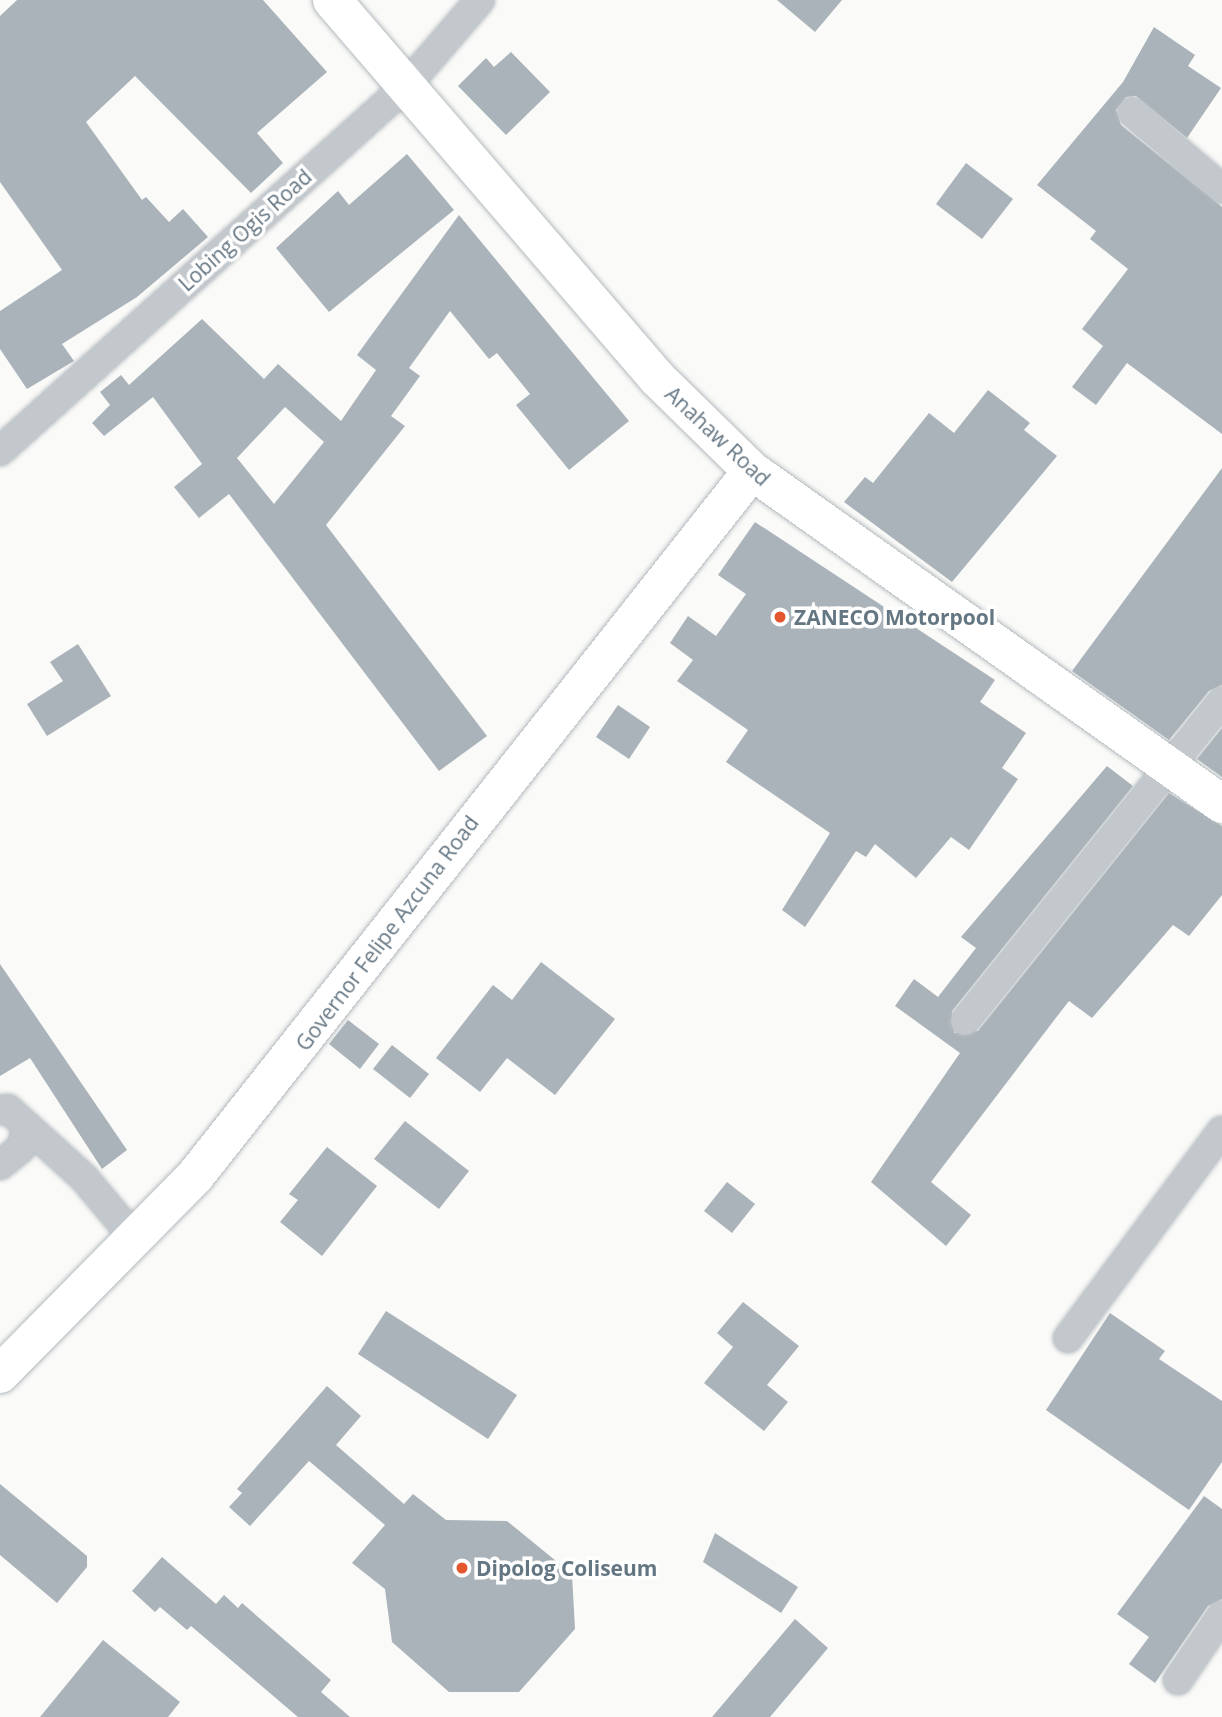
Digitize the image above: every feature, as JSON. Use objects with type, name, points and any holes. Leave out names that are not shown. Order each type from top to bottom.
[{"type":"street","name":"Anahaw Road","points":[[332,0],[657,379],[752,471],[1222,804]]},
{"type":"street","name":"Lobing Ogis Road","points":[[0,451],[406,86],[480,0]]},
{"type":"street","points":[[1132,112],[1222,189]]},
{"type":"street","name":"Governor Felipe Azcuna Road","points":[[0,1374],[136,1240],[277,1077],[546,724],[752,471]]},
{"type":"street","points":[[965,1021],[1222,701]]},
{"type":"street","points":[[0,1110],[8,1109],[27,1131],[84,1178],[136,1240]]},
{"type":"street","points":[[0,1165],[20,1149],[27,1131]]},
{"type":"street","points":[[1068,1338],[1222,1131]]},
{"type":"street","points":[[1178,1680],[1222,1615]]},
{"type":"building","points":[[17,0],[263,0],[327,72],[257,133],[283,163],[251,193],[135,76],[86,122],[142,200],[146,197],[169,222],[183,209],[208,237],[137,297],[62,344],[74,361],[27,389],[0,349],[0,311],[62,270],[0,182],[0,16]]},
{"type":"building","points":[[777,0],[842,0],[815,32]]},
{"type":"building","points":[[1154,27],[1195,55],[1188,66],[1221,88],[1187,138],[1136,96],[1126,97],[1116,110],[1121,125],[1222,207],[1222,434],[1127,363],[1096,405],[1072,387],[1103,346],[1082,329],[1128,269],[1090,239],[1096,231],[1037,185],[1123,82]]},
{"type":"building","points":[[511,52],[550,92],[506,135],[458,86],[486,58],[494,67]]},
{"type":"building","points":[[407,154],[454,210],[329,312],[276,248],[338,191],[349,205]]},
{"type":"building","points":[[966,163],[1013,199],[982,239],[936,204]]},
{"type":"building","points":[[459,215],[629,421],[569,470],[516,405],[530,394],[497,353],[489,359],[450,311],[409,368],[420,376],[391,416],[405,426],[326,525],[487,736],[439,771],[229,494],[199,518],[174,487],[202,464],[153,397],[104,436],[92,423],[110,405],[100,392],[121,375],[129,385],[202,319],[264,379],[278,364],[341,421],[376,370],[357,355]],"holes":[[[285,407],[324,442],[274,504],[237,458]]]},
{"type":"building","points":[[988,390],[1030,423],[1024,430],[1057,456],[952,582],[844,502],[865,477],[873,483],[929,413],[954,433]]},
{"type":"building","points":[[1222,468],[1222,685],[1209,691],[1169,740],[1072,671]]},
{"type":"building","points":[[755,522],[995,680],[980,702],[1026,733],[1002,768],[1018,779],[969,850],[951,837],[916,878],[875,844],[866,857],[856,851],[805,927],[782,910],[830,833],[726,762],[748,730],[677,681],[693,660],[670,643],[688,616],[716,636],[746,594],[718,575]]},
{"type":"building","points":[[78,644],[111,696],[47,736],[27,704],[63,681],[50,662]]},
{"type":"building","points":[[618,705],[650,727],[629,759],[596,737]]},
{"type":"building","points":[[1222,728],[1222,777],[1197,759]]},
{"type":"building","points":[[1107,766],[1133,786],[952,1011],[954,1033],[978,1031],[1169,793],[1222,826],[1222,895],[1189,936],[1173,925],[1092,1018],[1069,1001],[931,1182],[971,1215],[946,1246],[871,1182],[960,1053],[895,1006],[914,979],[938,997],[976,948],[961,937]]},
{"type":"building","points":[[541,962],[615,1019],[555,1095],[507,1058],[480,1092],[436,1058],[493,985],[512,1000]]},
{"type":"building","points":[[0,964],[127,1150],[102,1169],[30,1058],[0,1076]]},
{"type":"building","points":[[348,1020],[379,1044],[360,1069],[329,1044]]},
{"type":"building","points":[[392,1045],[429,1074],[410,1098],[373,1069]]},
{"type":"building","points":[[405,1121],[469,1171],[439,1209],[374,1159]]},
{"type":"building","points":[[327,1147],[377,1186],[322,1256],[280,1222],[298,1200],[289,1194]]},
{"type":"building","points":[[727,1182],[755,1204],[732,1233],[704,1211]]},
{"type":"building","points":[[743,1302],[799,1346],[767,1385],[788,1402],[764,1431],[704,1383],[733,1347],[717,1333]]},
{"type":"building","points":[[386,1311],[517,1395],[488,1439],[358,1354]]},
{"type":"building","points":[[1110,1313],[1165,1351],[1159,1359],[1222,1401],[1222,1462],[1189,1510],[1046,1410]]},
{"type":"building","name":"Dipolog Coliseum","points":[[327,1386],[361,1416],[336,1445],[404,1504],[413,1494],[446,1520],[507,1521],[572,1574],[575,1629],[519,1692],[449,1692],[392,1642],[385,1589],[352,1563],[385,1525],[309,1461],[250,1526],[229,1507],[242,1493],[237,1489]]},
{"type":"building","points":[[0,1484],[87,1556],[87,1567],[57,1603],[0,1555]]},
{"type":"building","points":[[1204,1496],[1222,1509],[1222,1599],[1208,1606],[1155,1683],[1129,1664],[1149,1637],[1117,1614]]},
{"type":"building","points":[[715,1533],[798,1587],[781,1613],[703,1562]]},
{"type":"building","points":[[162,1557],[216,1604],[224,1595],[238,1608],[242,1603],[331,1680],[321,1692],[350,1717],[298,1717],[191,1626],[187,1630],[160,1607],[155,1612],[132,1591]]},
{"type":"building","points":[[795,1619],[828,1648],[770,1717],[712,1717]]},
{"type":"building","points":[[103,1640],[180,1702],[168,1717],[40,1717]]},
{"type":"place","name":"ZANECO Motorpool","points":[[780,617]]},
{"type":"place","name":"Dipolog Coliseum","points":[[462,1568]]}]
